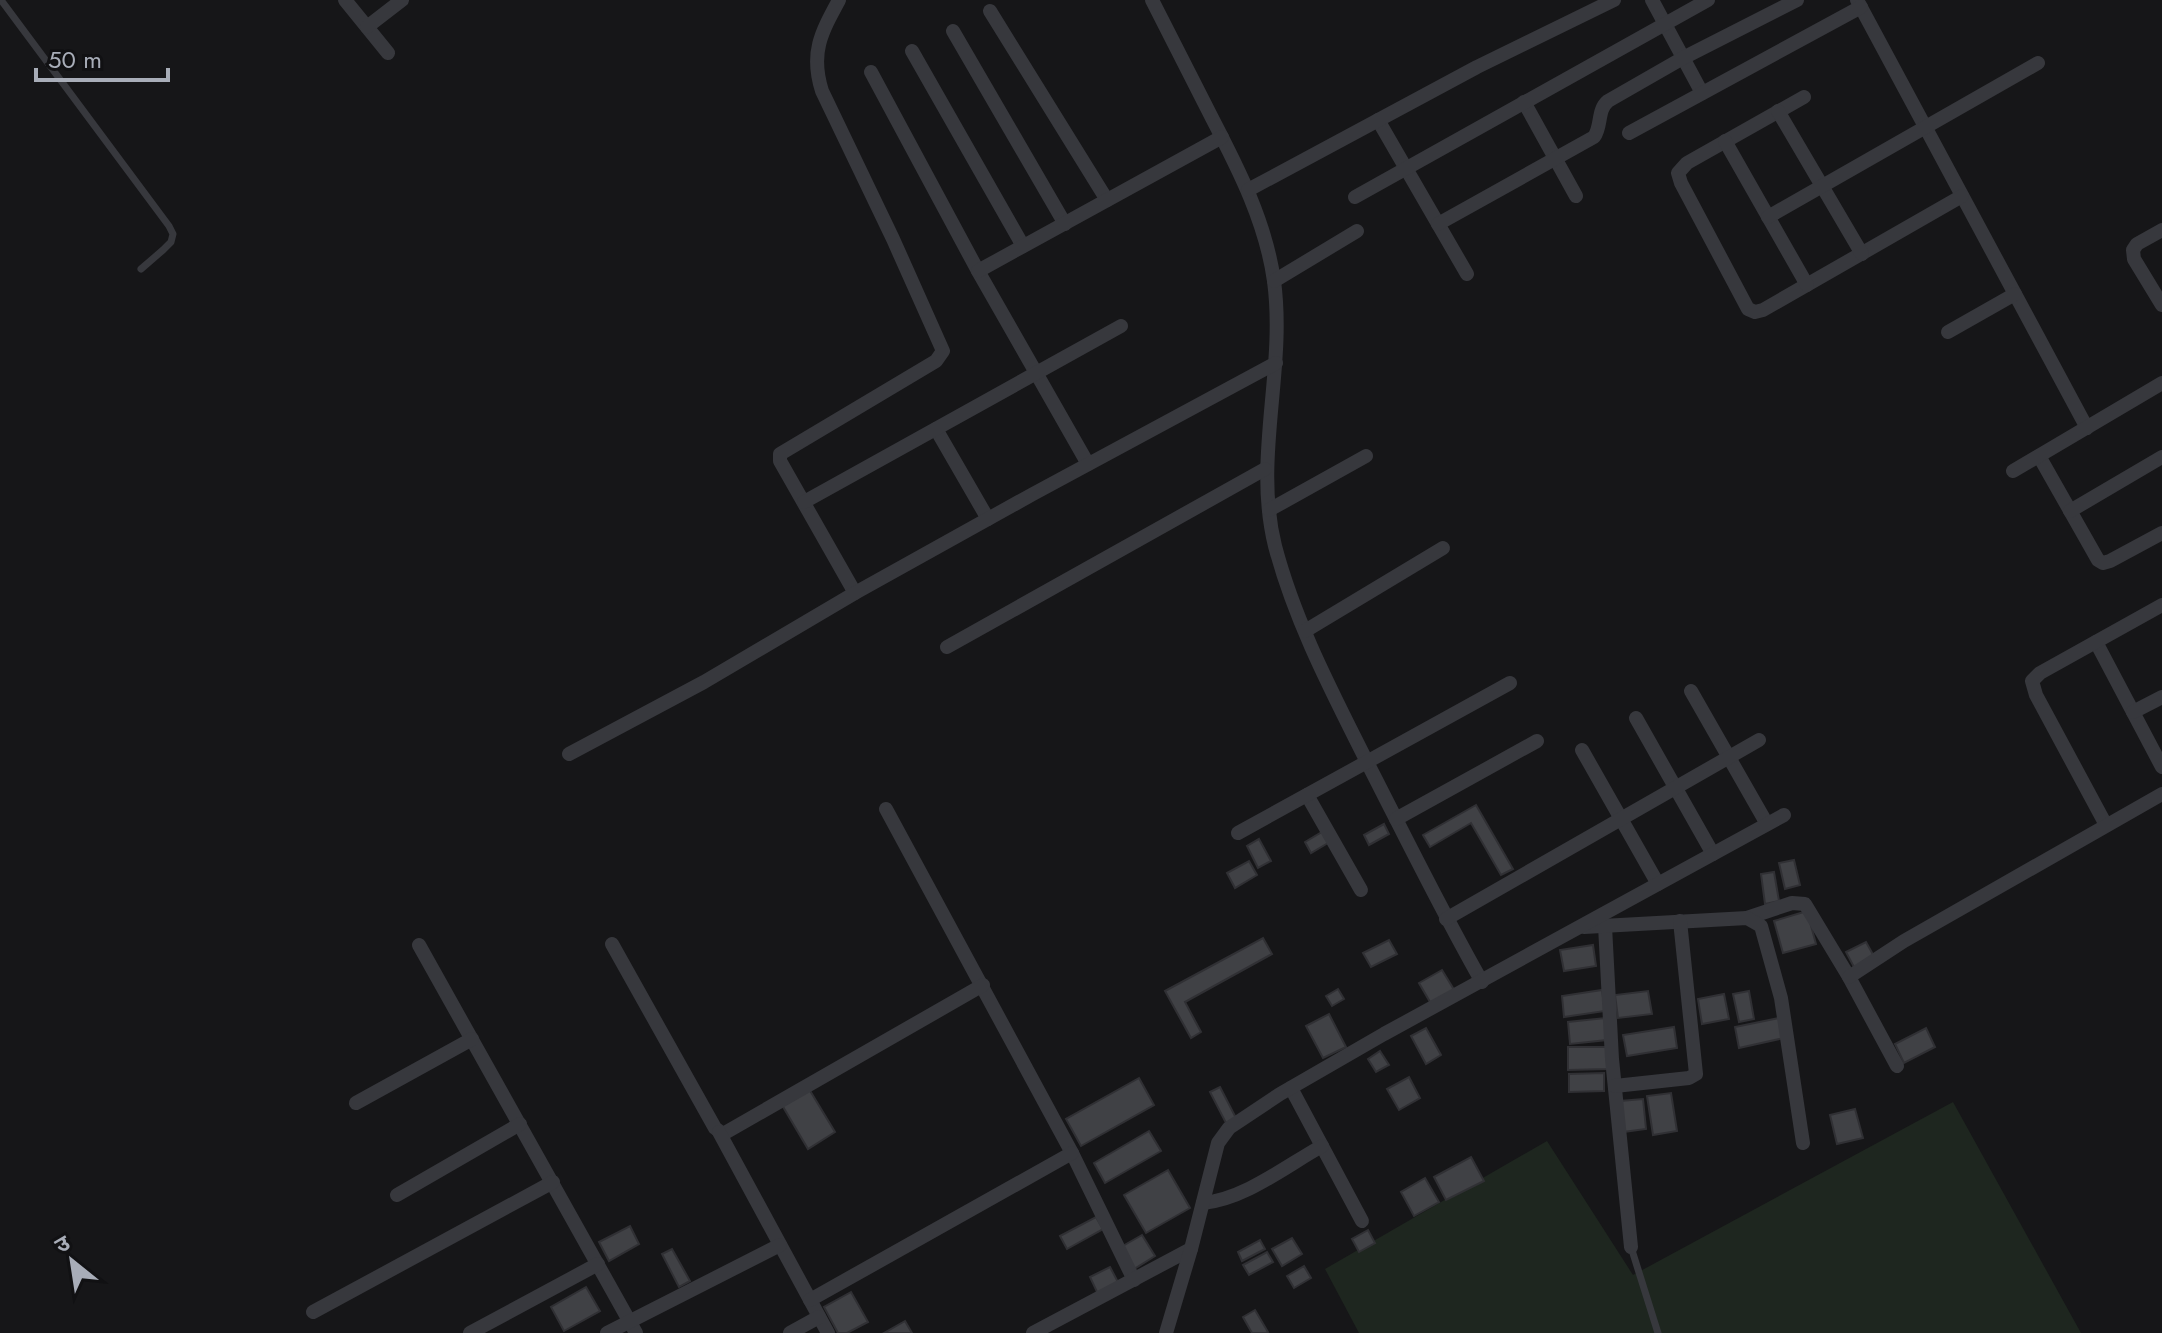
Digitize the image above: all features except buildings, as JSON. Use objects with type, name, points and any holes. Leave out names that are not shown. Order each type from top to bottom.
[{"type":"street","points":[[345,0],[388,53]]},
{"type":"street","points":[[367,27],[402,0]]},
{"type":"street","points":[[839,0],[823,30],[816,51],[815,71],[943,351],[936,361],[780,454],[780,461],[855,593]]},
{"type":"street","points":[[1152,0],[1248,190],[1264,236],[1274,281],[1276,363],[1265,469],[1269,510],[1279,557],[1305,631],[1367,762],[1446,919],[1482,982]]},
{"type":"street","points":[[1248,190],[1477,67],[1614,0]]},
{"type":"street","points":[[1652,0],[1702,93]]},
{"type":"street","points":[[1355,197],[1708,0]]},
{"type":"street","points":[[1438,224],[1596,136],[1604,104],[1683,58],[1797,0]]},
{"type":"street","points":[[1629,133],[1859,4],[2087,428]]},
{"type":"street","points":[[990,11],[1107,200]]},
{"type":"street","points":[[953,31],[1065,224]]},
{"type":"street","points":[[912,51],[1023,246]]},
{"type":"street","points":[[1768,217],[2038,63]]},
{"type":"street","points":[[871,72],[978,271],[1088,464]]},
{"type":"street","points":[[1804,97],[1687,163],[1678,173],[1748,309],[1755,312],[1807,285],[1962,196]]},
{"type":"street","points":[[1524,102],[1576,196]]},
{"type":"street","points":[[1778,111],[1862,254]]},
{"type":"street","points":[[1378,120],[1467,274]]},
{"type":"street","points":[[978,271],[1222,137]]},
{"type":"street","points":[[1725,141],[1807,285]]},
{"type":"street","points":[[2162,230],[2137,244],[2133,250],[2134,259],[2162,305]]},
{"type":"street","points":[[1274,281],[1357,231]]},
{"type":"street","points":[[1948,332],[2015,294]]},
{"type":"street","points":[[804,502],[1121,326]]},
{"type":"street","points":[[569,754],[704,682],[988,519],[1276,363]]},
{"type":"street","points":[[2013,471],[2162,383]]},
{"type":"street","points":[[936,429],[988,519]]},
{"type":"street","points":[[1269,510],[1366,456]]},
{"type":"street","points":[[2039,456],[2094,553],[2103,563],[2162,533]]},
{"type":"street","points":[[2070,511],[2162,457]]},
{"type":"street","points":[[947,647],[1265,469]]},
{"type":"street","points":[[1305,631],[1443,548]]},
{"type":"street","points":[[2106,825],[2032,687],[2032,681],[2040,673],[2162,605]]},
{"type":"street","points":[[2096,642],[2162,767]]},
{"type":"street","points":[[1238,833],[1510,683]]},
{"type":"street","points":[[1691,691],[1767,824]]},
{"type":"street","points":[[2133,712],[2162,697]]},
{"type":"street","points":[[1636,718],[1713,854]]},
{"type":"street","points":[[1446,919],[1759,740]]},
{"type":"street","points":[[1396,819],[1537,741]]},
{"type":"street","points":[[1582,750],[1658,884]]},
{"type":"street","points":[[1849,977],[1904,941],[2162,794]]},
{"type":"street","points":[[1307,795],[1361,890]]},
{"type":"street","points":[[886,809],[1072,1153],[1134,1280]]},
{"type":"street","points":[[1166,1333],[1221,1136],[1229,1128],[1291,1088],[1784,815]]},
{"type":"street","points":[[1580,928],[1747,918],[1792,903],[1805,904],[1897,1066]]},
{"type":"street","points":[[1747,918],[1756,921],[1764,933],[1781,998],[1803,1143]]},
{"type":"street","points":[[1615,1086],[1689,1078],[1696,1074],[1680,921]]},
{"type":"street","points":[[1605,926],[1615,1086],[1631,1247]]},
{"type":"street","points":[[612,944],[828,1333]]},
{"type":"street","points":[[419,945],[633,1327]]},
{"type":"street","points":[[719,1132],[727,1133],[983,985]]},
{"type":"street","points":[[356,1103],[472,1039]]},
{"type":"street","points":[[1291,1088],[1362,1221]]},
{"type":"street","points":[[397,1195],[520,1124]]},
{"type":"street","points":[[1203,1203],[1227,1198],[1247,1189],[1322,1146]]},
{"type":"street","points":[[810,1300],[1072,1153]]},
{"type":"street","points":[[313,1312],[553,1182]]},
{"type":"street","points":[[607,1333],[633,1327],[780,1245]]},
{"type":"street","points":[[1033,1333],[1191,1249]]},
{"type":"street","points":[[470,1333],[598,1264]]},
{"type":"street","points":[[790,1333],[819,1317]]},
{"type":"lane","points":[[1,0],[169,226],[173,234],[171,242],[141,269]]},
{"type":"lane","points":[[1631,1247],[1658,1333]]},
{"type":"shaded area","points":[[1953,1102],[2081,1333],[1359,1333],[1325,1269],[1547,1141],[1633,1275]]}]
